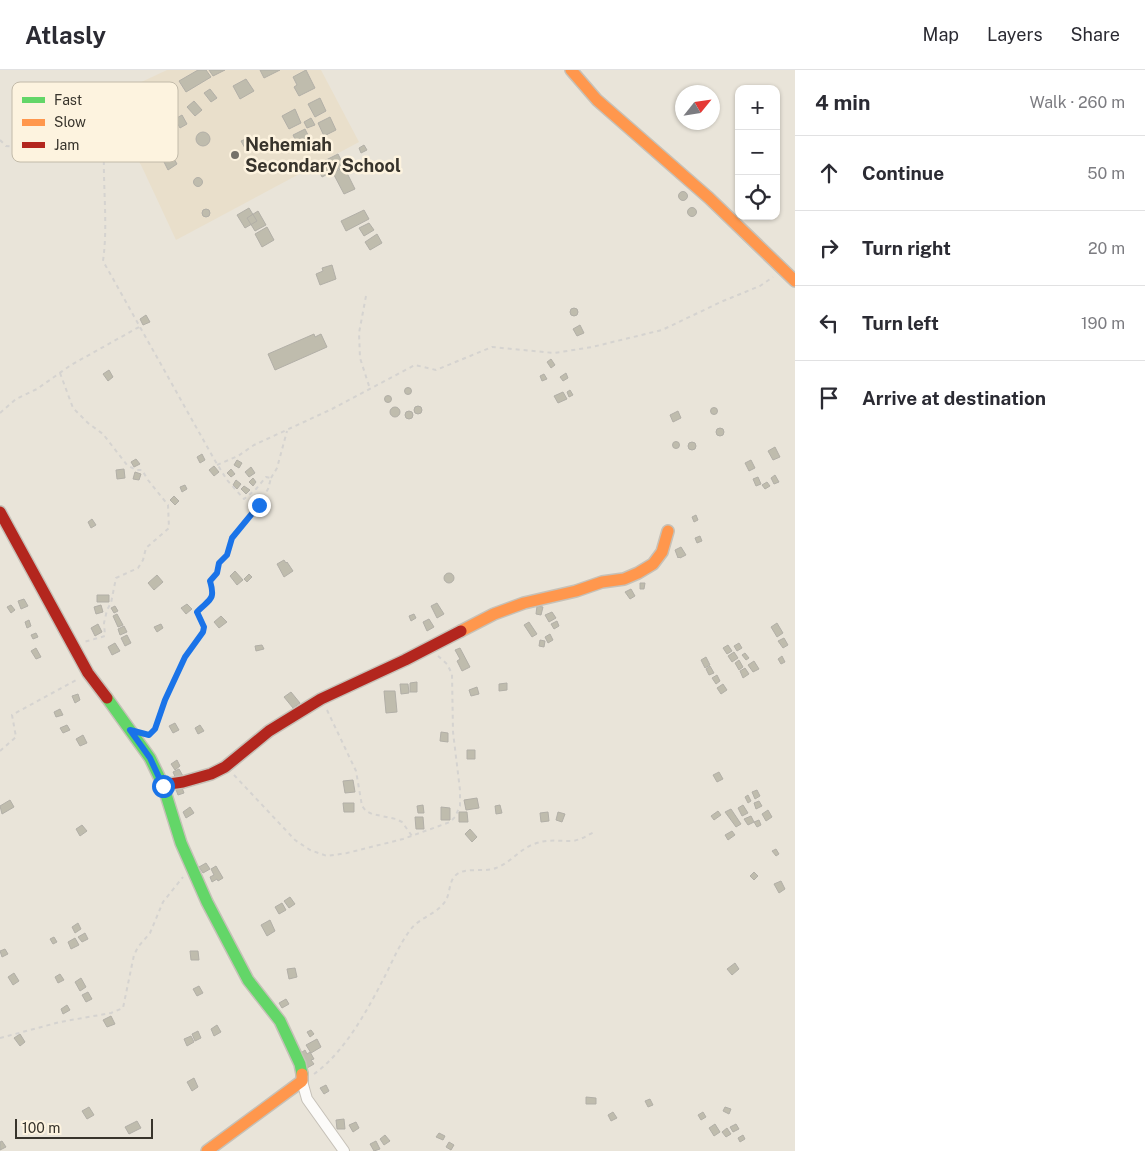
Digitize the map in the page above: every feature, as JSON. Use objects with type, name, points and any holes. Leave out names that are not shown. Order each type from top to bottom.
[{"type":"street","points":[[571,70],[597,100],[709,198],[795,280]]},
{"type":"street","points":[[0,512],[88,673],[150,758],[163,786],[180,843],[228,943],[248,980],[280,1021],[300,1064],[307,1099],[344,1151]]},
{"type":"street","points":[[163,786],[199,778],[224,767],[269,731],[321,699],[429,648],[494,614],[524,603],[576,591],[602,582],[624,579],[638,573],[653,564],[662,552],[668,531]]},
{"type":"street","points":[[207,1151],[281,1098],[302,1079]]},
{"type":"path","points":[[0,140],[6,146],[12,146]]},
{"type":"path","points":[[104,162],[106,242],[103,261],[227,480],[244,499],[266,477],[271,478]]},
{"type":"path","points":[[217,465],[415,365],[436,370],[492,347],[554,353],[592,347],[662,330],[760,286],[784,270]]},
{"type":"path","points":[[366,296],[359,333],[360,358],[370,389]]},
{"type":"path","points":[[0,413],[16,399],[37,389],[60,373],[139,327]]},
{"type":"path","points":[[60,373],[73,408],[88,423],[103,434],[127,465],[136,470],[142,470],[168,506],[169,528],[146,548],[143,560],[138,568],[116,578],[112,593],[112,603],[107,610],[104,623],[105,636],[88,640],[74,647]]},
{"type":"path","points":[[149,735],[155,729],[165,700],[185,657],[203,632],[204,627],[197,612],[212,598],[213,591],[210,581],[217,573],[219,563],[227,555],[232,538],[259,505],[268,489],[271,478],[277,468],[288,430]]},
{"type":"path","points":[[224,767],[251,792],[296,840],[310,850],[327,856],[412,836],[450,822],[455,817],[460,806],[460,790],[453,732],[452,674],[447,664],[429,648]]},
{"type":"path","points":[[0,751],[16,737],[12,715],[88,673]]},
{"type":"path","points":[[321,699],[356,771],[362,806],[372,814],[402,822],[412,836]]},
{"type":"path","points":[[302,1079],[311,1076],[323,1067],[337,1052],[370,1003],[412,926],[437,910],[445,901],[456,875],[461,872],[495,869],[531,845],[544,840],[572,841],[582,839],[596,831]]},
{"type":"path","points":[[0,1038],[60,1022],[110,1013],[123,1008],[134,955],[150,933],[163,902],[191,866]]},
{"type":"shaded area","name":"Nehemiah Secondary School","points":[[167,70],[321,70],[359,142],[176,240],[139,162],[178,162],[178,82],[141,82]]},
{"type":"building","points":[[198,70],[206,70],[211,77],[186,92],[179,81]]},
{"type":"building","points":[[209,70],[225,70],[213,76]]},
{"type":"building","points":[[260,70],[280,70],[264,78]]},
{"type":"building","points":[[306,70],[315,88],[299,96],[294,87],[297,85],[293,77]]},
{"type":"building","points":[[246,79],[254,91],[240,99],[233,86]]},
{"type":"building","points":[[210,89],[217,98],[211,102],[204,93]]},
{"type":"building","points":[[320,98],[326,111],[315,117],[308,104]]},
{"type":"building","points":[[194,101],[202,110],[195,116],[187,107]]},
{"type":"building","points":[[295,109],[301,123],[289,129],[282,116]]},
{"type":"building","points":[[182,115],[187,124],[180,128],[178,117]]},
{"type":"building","points":[[330,117],[336,130],[324,136],[318,123]]},
{"type":"building","points":[[311,118],[315,125],[307,128],[304,122]]},
{"type":"building","points":[[305,129],[311,141],[299,147],[293,135]]},
{"type":"building","points":[[203,132],[208,134],[210,139],[208,144],[203,146],[198,144],[196,139],[198,134]]},
{"type":"building","points":[[248,138],[253,146],[246,150],[241,141]]},
{"type":"building","points":[[364,145],[367,150],[361,153],[359,148]]},
{"type":"building","points":[[338,154],[344,166],[322,177],[316,165]]},
{"type":"building","points":[[164,162],[176,162],[177,164],[168,170]]},
{"type":"building","points":[[344,167],[355,189],[344,194],[333,173]]},
{"type":"building","points":[[198,178],[202,182],[198,186],[194,182]]},
{"type":"building","points":[[683,192],[687,196],[683,200],[679,196]]},
{"type":"building","points":[[249,208],[257,221],[245,228],[237,215]]},
{"type":"building","points":[[692,208],[696,212],[692,216],[688,212]]},
{"type":"building","points":[[206,209],[210,213],[206,217],[202,213]]},
{"type":"building","points":[[364,210],[369,219],[346,231],[341,221]]},
{"type":"building","points":[[258,211],[266,225],[255,231],[247,218]]},
{"type":"building","points":[[369,223],[374,230],[364,236],[359,228]]},
{"type":"building","points":[[267,227],[274,240],[262,247],[255,234]]},
{"type":"building","points":[[377,234],[382,243],[370,250],[365,242]]},
{"type":"building","points":[[332,265],[336,279],[320,285],[316,274],[323,271],[322,268]]},
{"type":"building","points":[[574,308],[578,312],[574,316],[570,312]]},
{"type":"building","points":[[146,315],[150,322],[143,325],[140,319]]},
{"type":"building","points":[[580,325],[584,333],[577,336],[573,329]]},
{"type":"building","points":[[314,334],[315,337],[321,334],[327,347],[275,370],[268,354]]},
{"type":"building","points":[[551,359],[555,365],[551,368],[547,362]]},
{"type":"building","points":[[109,370],[113,377],[108,381],[103,374]]},
{"type":"building","points":[[566,373],[568,378],[563,381],[560,377]]},
{"type":"building","points":[[544,374],[547,379],[542,381],[540,376]]},
{"type":"building","points":[[408,388],[411,391],[408,394],[405,391]]},
{"type":"building","points":[[570,390],[573,395],[569,397],[567,392]]},
{"type":"building","points":[[563,392],[567,399],[558,403],[554,396]]},
{"type":"building","points":[[388,396],[391,399],[388,402],[385,399]]},
{"type":"building","points":[[418,406],[422,410],[418,414],[414,410]]},
{"type":"building","points":[[393,407],[397,407],[400,412],[399,416],[393,417],[390,414],[390,410]]},
{"type":"building","points":[[714,408],[717,411],[714,414],[711,411]]},
{"type":"building","points":[[409,411],[413,415],[409,419],[405,415]]},
{"type":"building","points":[[678,411],[681,418],[673,422],[670,415]]},
{"type":"building","points":[[720,428],[724,432],[720,436],[716,432]]},
{"type":"building","points":[[676,441],[680,445],[676,449],[672,445]]},
{"type":"building","points":[[692,442],[696,446],[692,450],[688,446]]},
{"type":"building","points":[[775,447],[780,457],[773,460],[768,451]]},
{"type":"building","points":[[202,454],[205,460],[200,463],[197,457]]},
{"type":"building","points":[[136,459],[140,464],[134,467],[131,462]]},
{"type":"building","points":[[237,460],[242,463],[239,468],[234,465]]},
{"type":"building","points":[[751,460],[755,468],[749,471],[745,463]]},
{"type":"building","points":[[214,466],[219,472],[214,476],[209,470]]},
{"type":"building","points":[[251,467],[255,473],[249,477],[245,472]]},
{"type":"building","points":[[124,469],[125,478],[117,479],[116,470]]},
{"type":"building","points":[[231,469],[235,474],[231,477],[227,473]]},
{"type":"building","points":[[135,472],[141,474],[139,480],[133,479]]},
{"type":"building","points":[[775,475],[779,482],[774,484],[771,478]]},
{"type":"building","points":[[758,477],[761,484],[756,486],[753,479]]},
{"type":"building","points":[[253,478],[256,482],[253,486],[249,482]]},
{"type":"building","points":[[236,480],[241,484],[237,489],[233,485]]},
{"type":"building","points":[[767,482],[770,486],[765,489],[762,485]]},
{"type":"building","points":[[185,485],[187,489],[182,492],[180,487]]},
{"type":"building","points":[[244,486],[250,490],[246,494],[241,489]]},
{"type":"building","points":[[174,496],[179,501],[175,505],[170,500]]},
{"type":"building","points":[[696,515],[698,520],[694,522],[692,517]]},
{"type":"building","points":[[92,519],[96,525],[91,528],[88,522]]},
{"type":"building","points":[[700,536],[702,541],[697,543],[695,538]]},
{"type":"building","points":[[681,547],[686,555],[678,558],[675,550]]},
{"type":"building","points":[[284,560],[293,571],[284,577],[277,564]]},
{"type":"building","points":[[235,571],[243,580],[237,585],[230,576]]},
{"type":"building","points":[[447,573],[451,573],[454,578],[453,582],[447,583],[444,580],[444,576]]},
{"type":"building","points":[[249,574],[252,577],[247,582],[244,579]]},
{"type":"building","points":[[157,575],[163,582],[154,590],[148,583]]},
{"type":"building","points":[[640,583],[645,583],[644,589],[640,589]]},
{"type":"building","points":[[631,589],[635,596],[630,599],[625,592]]},
{"type":"building","points":[[97,595],[109,595],[109,602],[97,602]]},
{"type":"building","points":[[24,599],[28,606],[21,609],[18,601]]},
{"type":"building","points":[[437,603],[444,614],[437,618],[431,606]]},
{"type":"building","points":[[187,604],[192,609],[186,614],[181,608]]},
{"type":"building","points":[[11,605],[15,610],[11,613],[7,607]]},
{"type":"building","points":[[101,605],[103,612],[96,614],[94,607]]},
{"type":"building","points":[[115,606],[118,611],[114,613],[111,608]]},
{"type":"building","points":[[537,606],[543,607],[541,615],[536,614]]},
{"type":"building","points":[[552,612],[556,618],[549,622],[545,615]]},
{"type":"building","points":[[117,614],[123,625],[118,627],[113,616]]},
{"type":"building","points":[[414,614],[416,618],[411,621],[409,616]]},
{"type":"building","points":[[221,616],[227,622],[219,628],[214,622]]},
{"type":"building","points":[[429,619],[434,627],[427,631],[423,622]]},
{"type":"building","points":[[29,620],[31,626],[27,628],[25,622]]},
{"type":"building","points":[[557,621],[559,626],[554,629],[551,624]]},
{"type":"building","points":[[529,622],[537,634],[532,637],[524,625]]},
{"type":"building","points":[[777,623],[783,633],[777,637],[771,627]]},
{"type":"building","points":[[98,624],[102,632],[95,636],[91,628]]},
{"type":"building","points":[[161,624],[163,628],[157,632],[154,627]]},
{"type":"building","points":[[124,626],[127,632],[120,635],[118,629]]},
{"type":"building","points":[[36,633],[38,637],[33,639],[31,635]]},
{"type":"building","points":[[550,634],[553,640],[548,643],[545,637]]},
{"type":"building","points":[[127,635],[131,643],[125,646],[121,638]]},
{"type":"building","points":[[784,638],[788,645],[783,648],[778,641]]},
{"type":"building","points":[[540,640],[545,641],[544,647],[539,646]]},
{"type":"building","points":[[115,643],[120,651],[112,655],[108,647]]},
{"type":"building","points":[[739,643],[742,648],[737,651],[734,646]]},
{"type":"building","points":[[262,645],[264,649],[256,651],[255,646]]},
{"type":"building","points":[[728,645],[732,651],[727,654],[723,648]]},
{"type":"building","points":[[36,648],[41,657],[36,659],[31,651]]},
{"type":"building","points":[[460,648],[470,667],[462,671],[457,661],[460,659],[455,650]]},
{"type":"building","points":[[734,652],[738,658],[732,662],[728,656]]},
{"type":"building","points":[[745,653],[749,658],[746,660],[742,655]]},
{"type":"building","points":[[782,656],[785,662],[781,664],[778,659]]},
{"type":"building","points":[[706,657],[710,665],[705,668],[701,660]]},
{"type":"building","points":[[739,660],[743,667],[739,670],[735,663]]},
{"type":"building","points":[[754,661],[759,669],[753,672],[748,665]]},
{"type":"building","points":[[710,666],[714,673],[709,675],[706,669]]},
{"type":"building","points":[[745,668],[749,674],[743,678],[740,671]]},
{"type":"building","points":[[717,675],[720,681],[716,684],[712,678]]},
{"type":"building","points":[[417,682],[417,692],[410,692],[410,683]]},
{"type":"building","points":[[507,683],[507,690],[499,691],[499,684]]},
{"type":"building","points":[[400,684],[408,684],[409,693],[401,694]]},
{"type":"building","points":[[723,684],[727,690],[721,694],[717,688]]},
{"type":"building","points":[[477,687],[479,694],[471,696],[469,690]]},
{"type":"building","points":[[384,691],[395,691],[397,712],[386,713]]},
{"type":"building","points":[[291,692],[300,703],[293,708],[284,697]]},
{"type":"building","points":[[78,694],[80,700],[75,703],[72,696]]},
{"type":"building","points":[[60,709],[63,715],[56,717],[54,712]]},
{"type":"building","points":[[175,723],[179,730],[173,733],[169,726]]},
{"type":"building","points":[[67,725],[70,730],[63,733],[60,728]]},
{"type":"building","points":[[200,725],[204,731],[198,734],[195,728]]},
{"type":"building","points":[[441,732],[448,733],[448,742],[440,741]]},
{"type":"building","points":[[83,735],[87,743],[80,746],[76,739]]},
{"type":"building","points":[[467,750],[475,750],[475,759],[467,759]]},
{"type":"building","points":[[177,760],[180,766],[175,770],[171,764]]},
{"type":"building","points":[[179,769],[183,776],[176,779],[173,772]]},
{"type":"building","points":[[719,772],[723,779],[717,782],[713,775]]},
{"type":"building","points":[[353,780],[355,792],[345,793],[343,781]]},
{"type":"building","points":[[181,785],[184,793],[178,795],[175,787]]},
{"type":"building","points":[[757,790],[760,796],[755,799],[752,792]]},
{"type":"building","points":[[748,795],[751,801],[748,803],[745,797]]},
{"type":"building","points":[[477,798],[479,808],[466,810],[464,800]]},
{"type":"building","points":[[10,800],[14,807],[2,814],[0,806]]},
{"type":"building","points":[[759,801],[762,806],[756,809],[754,803]]},
{"type":"building","points":[[343,803],[354,803],[354,812],[344,812]]},
{"type":"building","points":[[423,805],[424,813],[418,813],[417,806]]},
{"type":"building","points":[[500,805],[502,813],[496,814],[495,806]]},
{"type":"building","points":[[743,805],[748,813],[742,816],[738,808]]},
{"type":"building","points":[[190,807],[194,813],[186,818],[183,812]]},
{"type":"building","points":[[441,807],[450,808],[450,820],[441,820]]},
{"type":"building","points":[[731,809],[741,824],[736,827],[725,812]]},
{"type":"building","points":[[768,810],[772,817],[766,821],[762,814]]},
{"type":"building","points":[[718,811],[721,815],[714,820],[711,816]]},
{"type":"building","points":[[459,812],[467,812],[468,822],[459,822]]},
{"type":"building","points":[[548,812],[549,821],[541,822],[540,813]]},
{"type":"building","points":[[558,812],[565,814],[562,822],[556,820]]},
{"type":"building","points":[[751,816],[754,822],[748,825],[744,819]]},
{"type":"building","points":[[415,817],[423,817],[424,829],[416,829]]},
{"type":"building","points":[[759,820],[761,825],[757,827],[754,822]]},
{"type":"building","points":[[82,825],[87,831],[80,836],[76,829]]},
{"type":"building","points":[[470,829],[477,837],[472,842],[465,834]]},
{"type":"building","points":[[732,831],[735,835],[728,840],[725,835]]},
{"type":"building","points":[[776,849],[779,854],[776,856],[772,851]]},
{"type":"building","points":[[206,863],[210,869],[203,873],[199,867]]},
{"type":"building","points":[[216,866],[223,878],[212,882],[210,877],[214,875],[211,869]]},
{"type":"building","points":[[754,872],[758,876],[754,880],[750,876]]},
{"type":"building","points":[[781,881],[785,889],[779,893],[774,884]]},
{"type":"building","points":[[290,897],[295,904],[289,908],[284,901]]},
{"type":"building","points":[[282,903],[286,910],[279,914],[275,907]]},
{"type":"building","points":[[270,920],[275,931],[267,936],[261,925]]},
{"type":"building","points":[[78,923],[81,929],[75,933],[72,927]]},
{"type":"building","points":[[85,933],[88,939],[82,942],[78,937]]},
{"type":"building","points":[[54,937],[57,942],[53,944],[50,939]]},
{"type":"building","points":[[75,938],[79,945],[71,949],[68,942]]},
{"type":"building","points":[[5,949],[8,954],[2,957],[0,951]]},
{"type":"building","points":[[190,951],[198,951],[199,960],[191,960]]},
{"type":"building","points":[[735,963],[739,969],[732,975],[727,969]]},
{"type":"building","points":[[295,968],[297,977],[289,979],[287,969]]},
{"type":"building","points":[[14,973],[19,981],[13,985],[8,977]]},
{"type":"building","points":[[60,974],[64,980],[58,983],[55,977]]},
{"type":"building","points":[[81,978],[86,987],[80,991],[75,982]]},
{"type":"building","points":[[199,986],[203,993],[197,996],[193,989]]},
{"type":"building","points":[[88,992],[92,999],[86,1002],[82,995]]},
{"type":"building","points":[[286,999],[289,1004],[282,1008],[279,1003]]},
{"type":"building","points":[[67,1005],[70,1010],[63,1014],[61,1009]]},
{"type":"building","points":[[111,1016],[115,1024],[107,1027],[103,1020]]},
{"type":"building","points":[[217,1025],[221,1032],[214,1036],[211,1029]]},
{"type":"building","points":[[311,1030],[314,1034],[310,1037],[307,1032]]},
{"type":"building","points":[[198,1031],[201,1038],[195,1041],[192,1034]]},
{"type":"building","points":[[20,1034],[25,1042],[20,1046],[14,1038]]},
{"type":"building","points":[[191,1036],[194,1042],[187,1046],[184,1039]]},
{"type":"building","points":[[317,1039],[321,1047],[311,1053],[306,1045]]},
{"type":"building","points":[[305,1050],[307,1054],[310,1052],[314,1059],[311,1060],[314,1064],[307,1068],[298,1055]]},
{"type":"building","points":[[194,1078],[198,1087],[192,1091],[187,1082]]},
{"type":"building","points":[[326,1085],[329,1091],[324,1094],[320,1088]]},
{"type":"building","points":[[586,1097],[596,1098],[596,1104],[586,1104]]},
{"type":"building","points":[[650,1099],[653,1105],[648,1107],[645,1101]]},
{"type":"building","points":[[89,1107],[94,1115],[87,1119],[82,1111]]},
{"type":"building","points":[[725,1107],[731,1109],[729,1114],[723,1111]]},
{"type":"building","points":[[613,1112],[617,1118],[611,1121],[608,1115]]},
{"type":"building","points":[[703,1112],[706,1117],[701,1120],[698,1115]]},
{"type":"building","points":[[344,1119],[345,1129],[337,1129],[336,1120]]},
{"type":"building","points":[[137,1121],[141,1128],[129,1134],[125,1127]]},
{"type":"building","points":[[356,1122],[359,1128],[353,1132],[349,1125]]},
{"type":"building","points":[[715,1124],[720,1132],[714,1136],[709,1128]]},
{"type":"building","points":[[736,1124],[739,1129],[733,1132],[730,1127]]},
{"type":"building","points":[[727,1128],[731,1134],[726,1137],[722,1132]]},
{"type":"building","points":[[439,1133],[445,1136],[443,1140],[436,1137]]},
{"type":"building","points":[[385,1135],[390,1141],[384,1145],[380,1139]]},
{"type":"building","points":[[743,1135],[745,1139],[740,1142],[738,1138]]},
{"type":"building","points":[[2,1141],[6,1147],[0,1150],[0,1142]]},
{"type":"building","points":[[376,1141],[380,1149],[374,1151],[370,1144]]},
{"type":"building","points":[[449,1142],[454,1145],[451,1150],[446,1147]]},
{"type":"traffic: fast","points":[[107,698],[150,758],[163,785],[181,843],[207,902],[248,980],[280,1021],[300,1064],[302,1074]]},
{"type":"traffic: slow","points":[[571,70],[597,100],[709,198],[795,281]]},
{"type":"traffic: slow","points":[[461,631],[494,614],[524,603],[576,591],[602,582],[624,579],[638,573],[653,564],[662,552],[668,531]]},
{"type":"traffic: slow","points":[[207,1151],[302,1081],[302,1074]]},
{"type":"traffic: jam","points":[[0,512],[88,673],[107,698]]},
{"type":"traffic: jam","points":[[163,785],[183,782],[211,774],[225,767],[269,731],[321,699],[405,660],[461,631]]},
{"type":"place","name":"Nehemiah Secondary School","points":[[235,155]]},
{"type":"route","points":[[163,786],[150,758],[130,730],[149,735],[155,729],[165,700],[185,657],[203,632],[204,627],[197,612],[212,598],[213,591],[210,581],[217,573],[219,563],[227,555],[232,538],[259,505]]}]
